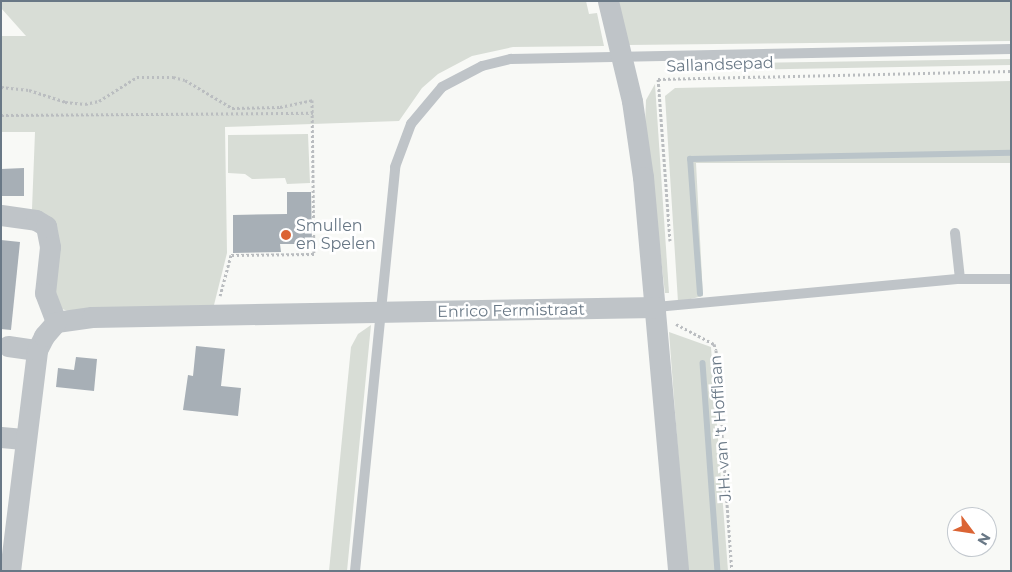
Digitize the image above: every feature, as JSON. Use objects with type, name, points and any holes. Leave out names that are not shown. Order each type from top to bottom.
[{"type":"street","points":[[608,1],[632,101],[664,308],[678,571]]},
{"type":"street","points":[[1,215],[36,220],[46,226],[50,235],[45,293],[56,322],[44,336],[37,350],[10,571]]},
{"type":"street","name":"Enrico Fermistraat","points":[[56,322],[92,317],[664,308]]},
{"type":"street","points":[[8,346],[37,350]]},
{"type":"street","points":[[1,437],[26,439]]},
{"type":"lane","points":[[355,571],[379,313],[395,167],[405,137],[423,106],[457,77],[497,61],[621,55],[1011,49]]},
{"type":"lane","points":[[955,233],[960,280]]},
{"type":"lane","points":[[664,308],[960,280],[1011,279]]},
{"type":"path","name":"Sallandsepad","points":[[671,248],[658,79],[1011,71]]},
{"type":"path","points":[[1,87],[85,104],[99,101],[137,78],[173,77],[190,83],[232,108],[280,107],[312,100],[314,254],[231,255],[215,316]]},
{"type":"path","points":[[1,115],[313,113]]},
{"type":"path","name":"J.H. van 't Hofflaan","points":[[664,308],[681,329],[714,344],[716,350],[732,571]]},
{"type":"shaded area","points":[[1,1],[586,1],[589,14],[597,13],[604,46],[513,47],[472,56],[438,74],[422,88],[399,121],[225,127],[227,253],[214,305],[71,312],[59,308],[32,209],[35,132],[1,132],[1,36],[26,36],[1,8]]},
{"type":"shaded area","points":[[617,1],[1011,1],[1011,41],[627,45]]},
{"type":"shaded area","points":[[1011,59],[1011,65],[675,71],[686,64]]},
{"type":"shaded area","points":[[1011,81],[1011,163],[696,163],[703,296],[678,302],[665,96],[675,88]]},
{"type":"shaded area","points":[[655,84],[669,293],[665,293],[645,126],[646,100]]},
{"type":"shaded area","points":[[308,134],[310,183],[287,184],[285,178],[252,179],[245,174],[228,173],[228,135]]},
{"type":"shaded area","points":[[371,325],[347,571],[329,571],[351,347],[358,334]]},
{"type":"shaded area","points":[[669,332],[711,347],[728,571],[687,571]]},
{"type":"building","points":[[24,168],[24,196],[1,196],[1,169]]},
{"type":"building","points":[[287,192],[311,192],[312,244],[280,244],[281,252],[233,253],[233,215],[287,214]]},
{"type":"building","points":[[1,240],[20,242],[11,330],[1,329]]},
{"type":"building","points":[[196,346],[225,349],[221,386],[241,388],[238,416],[183,410],[188,375],[193,376]]},
{"type":"building","points":[[76,357],[97,359],[94,391],[56,387],[58,368],[74,370]]},
{"type":"waterway","points":[[700,294],[690,159],[1011,153]]},
{"type":"waterway","points":[[703,363],[718,571]]},
{"type":"place","name":"Smullen en Spelen","points":[[286,235]]}]
